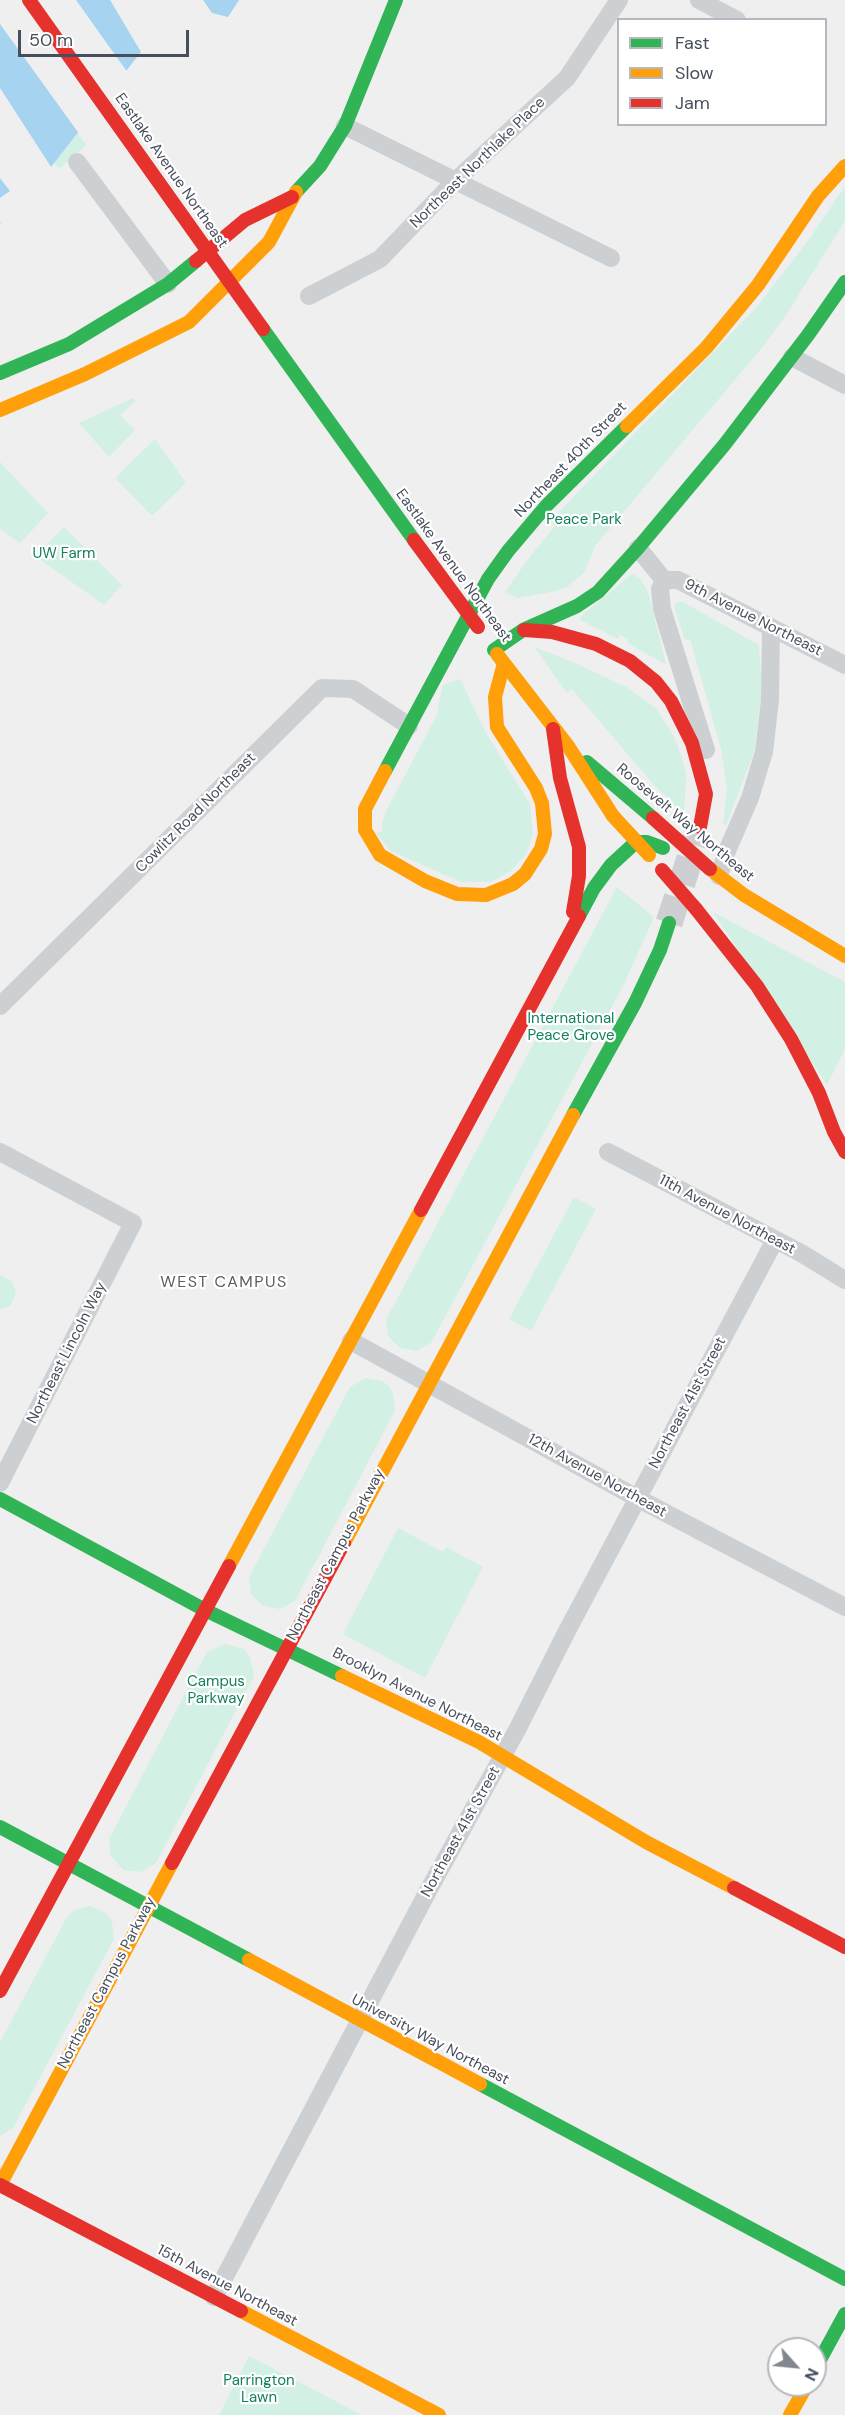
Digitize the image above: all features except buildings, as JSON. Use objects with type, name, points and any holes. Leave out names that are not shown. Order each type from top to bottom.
[{"type":"street","name":"Eastlake Avenue Northeast","points":[[29,0],[364,471],[494,650],[568,746],[613,816],[696,909],[744,968],[785,1030],[819,1093],[834,1132],[845,1152]]},
{"type":"street","points":[[0,410],[85,374],[189,322],[269,242],[292,197],[320,166],[345,126],[396,0]]},
{"type":"street","name":"Northeast Northlake Place","points":[[309,296],[380,259],[455,182],[567,78],[619,0]]},
{"type":"street","points":[[699,0],[733,18]]},
{"type":"street","points":[[345,126],[611,258]]},
{"type":"street","points":[[77,162],[168,284]]},
{"type":"street","name":"Northeast 40th Street","points":[[504,663],[495,697],[497,728],[536,788],[542,802],[545,834],[541,849],[525,874],[513,884],[486,895],[464,895],[443,889],[380,855],[365,830],[365,809],[488,579],[508,551],[548,505],[706,348],[758,285],[818,196],[845,166]]},
{"type":"street","points":[[0,373],[69,344],[168,284],[245,220],[292,197]]},
{"type":"street","points":[[494,650],[522,630],[587,601],[638,548],[725,444],[792,357],[845,282]]},
{"type":"street","points":[[792,357],[845,385]]},
{"type":"street","name":"9th Avenue Northeast","points":[[638,548],[664,580],[678,580],[845,665]]},
{"type":"street","points":[[664,580],[660,589],[662,609],[705,745],[709,778],[700,827]]},
{"type":"street","points":[[0,1991],[602,876],[636,842],[656,845],[684,863],[715,872],[727,851],[750,798],[764,752],[771,700],[771,627]]},
{"type":"street","points":[[522,630],[552,632],[580,639],[612,651],[645,671],[671,701],[684,723],[706,794]]},
{"type":"street","name":"Cowlitz Road Northeast","points":[[0,1006],[322,688],[353,689],[409,726]]},
{"type":"street","points":[[553,728],[560,778],[579,847],[579,876],[572,931]]},
{"type":"street","name":"Roosevelt Way Northeast","points":[[568,746],[744,895],[845,956]]},
{"type":"street","name":"Northeast Campus Parkway","points":[[0,2185],[560,1137],[635,1003],[660,950],[669,923]]},
{"type":"street","points":[[834,1132],[845,1112]]},
{"type":"street","name":"Northeast Lincoln Way","points":[[0,1152],[133,1223],[0,1483]]},
{"type":"street","name":"11th Avenue Northeast","points":[[608,1152],[775,1240],[845,1280]]},
{"type":"street","name":"Northeast 41st Street","points":[[214,2297],[775,1240]]},
{"type":"street","name":"12th Avenue Northeast","points":[[351,1341],[845,1608]]},
{"type":"street","name":"Brooklyn Avenue Northeast","points":[[0,1499],[205,1610],[479,1742],[646,1842],[845,1947]]},
{"type":"street","name":"University Way Northeast","points":[[0,1827],[845,2279]]},
{"type":"street","name":"15th Avenue Northeast","points":[[0,2185],[439,2415]]},
{"type":"street","points":[[827,2347],[845,2314]]},
{"type":"street","points":[[790,2415],[800,2397]]},
{"type":"green space","points":[[78,133],[86,145],[59,169],[54,163]]},
{"type":"green space","name":"Peace Park","points":[[845,186],[845,221],[786,315],[765,344],[595,546],[584,573],[567,587],[556,591],[517,598],[505,592],[555,526],[550,521],[756,308],[810,238]]},
{"type":"green space","points":[[133,398],[136,401],[120,415],[135,430],[109,457],[79,423]]},
{"type":"green space","points":[[155,439],[186,483],[152,516],[115,478]]},
{"type":"green space","name":"UW Farm","points":[[0,462],[48,513],[20,543],[0,529]]},
{"type":"green space","name":"UW Farm","points":[[64,527],[122,585],[104,605],[35,556]]},
{"type":"green space","points":[[632,574],[640,578],[648,592],[666,664],[627,643],[628,639],[620,635],[618,639],[580,620],[580,617]]},
{"type":"green space","points":[[677,602],[683,602],[759,645],[762,690],[754,752],[726,826],[723,824],[727,789],[721,749],[690,639],[685,640],[674,607]]},
{"type":"green space","points":[[534,647],[626,687],[656,708],[675,739],[682,758],[686,776],[684,814],[654,785],[572,689],[567,693]]},
{"type":"green space","points":[[460,679],[485,731],[530,804],[533,834],[526,854],[511,871],[491,882],[461,882],[391,851],[376,833],[383,831],[385,813],[439,711],[443,685]]},
{"type":"green space","name":"International Peace Grove","points":[[617,887],[654,917],[623,986],[431,1343],[416,1351],[400,1348],[388,1336],[386,1320]]},
{"type":"green space","points":[[713,912],[845,982],[845,1049],[827,1085]]},
{"type":"green space","points":[[574,1197],[596,1209],[531,1331],[509,1319]]},
{"type":"green space","points":[[0,1275],[13,1282],[16,1294],[10,1306],[0,1310]]},
{"type":"green space","points":[[365,1378],[382,1381],[389,1386],[393,1394],[395,1411],[295,1601],[280,1609],[263,1606],[251,1594],[249,1577],[350,1387]]},
{"type":"green space","points":[[398,1528],[443,1552],[446,1547],[483,1567],[425,1678],[343,1634]]},
{"type":"green space","name":"Campus Parkway","points":[[225,1644],[244,1649],[250,1657],[254,1676],[156,1863],[141,1872],[123,1870],[111,1856],[109,1839],[207,1652]]},
{"type":"green space","points":[[91,1906],[107,1914],[112,1922],[114,1939],[13,2128],[0,2136],[0,2042],[67,1917],[74,1910]]},
{"type":"green space","name":"Parrington Lawn","points":[[249,2356],[362,2415],[219,2415]]},
{"type":"water","points":[[0,0],[110,0],[141,52],[33,190],[0,224]]},
{"type":"water","points":[[203,0],[239,0],[228,17],[212,13]]},
{"type":"pier","points":[[0,0],[76,0],[128,73],[80,135],[0,24]]},
{"type":"pier","points":[[0,88],[53,170],[36,192],[3,226],[0,222],[0,198],[10,191],[0,178]]},
{"type":"tunnel","points":[[669,923],[698,833]]},
{"type":"traffic: fast","points":[[296,192],[320,166],[345,126],[396,0]]},
{"type":"traffic: fast","points":[[0,373],[69,344],[168,284],[196,261]]},
{"type":"traffic: fast","points":[[494,650],[523,630],[577,606],[598,592],[725,444],[808,335],[845,282]]},
{"type":"traffic: fast","points":[[263,329],[414,540]]},
{"type":"traffic: fast","points":[[385,771],[488,579],[508,551],[547,505],[627,426]]},
{"type":"traffic: fast","points":[[587,762],[653,818]]},
{"type":"traffic: fast","points":[[579,916],[594,888],[611,865],[636,842],[647,842],[663,848]]},
{"type":"traffic: fast","points":[[573,1115],[635,1003],[660,950],[669,923]]},
{"type":"traffic: fast","points":[[0,1499],[205,1610],[342,1676]]},
{"type":"traffic: fast","points":[[0,1827],[249,1960]]},
{"type":"traffic: fast","points":[[480,2084],[845,2279]]},
{"type":"traffic: fast","points":[[827,2347],[845,2314]]},
{"type":"traffic: slow","points":[[627,426],[706,348],[758,285],[818,196],[845,166]]},
{"type":"traffic: slow","points":[[0,410],[85,374],[189,322],[269,242],[296,192]]},
{"type":"traffic: slow","points":[[497,654],[568,746],[613,816],[649,855]]},
{"type":"traffic: slow","points":[[385,771],[365,809],[365,830],[380,855],[425,881],[457,894],[486,895],[513,884],[525,874],[541,849],[545,834],[542,803],[536,788],[497,727],[495,697],[504,663]]},
{"type":"traffic: slow","points":[[710,869],[744,895],[845,956]]},
{"type":"traffic: slow","points":[[344,1543],[573,1115]]},
{"type":"traffic: slow","points":[[229,1566],[421,1210]]},
{"type":"traffic: slow","points":[[342,1676],[479,1742],[646,1842],[734,1888]]},
{"type":"traffic: slow","points":[[0,2185],[172,1863]]},
{"type":"traffic: slow","points":[[249,1960],[480,2084]]},
{"type":"traffic: slow","points":[[241,2311],[439,2415]]},
{"type":"traffic: slow","points":[[790,2415],[800,2397]]},
{"type":"traffic: jam","points":[[29,0],[263,329]]},
{"type":"traffic: jam","points":[[196,261],[245,220],[292,197]]},
{"type":"traffic: jam","points":[[414,540],[478,627]]},
{"type":"traffic: jam","points":[[524,630],[552,632],[596,644],[630,661],[656,682],[671,701],[692,743],[706,794],[700,827]]},
{"type":"traffic: jam","points":[[553,729],[560,778],[579,847],[579,876],[573,912]]},
{"type":"traffic: jam","points":[[653,818],[710,869]]},
{"type":"traffic: jam","points":[[662,870],[696,909]]},
{"type":"traffic: jam","points":[[696,909],[757,986],[791,1039],[819,1093],[834,1132],[845,1152]]},
{"type":"traffic: jam","points":[[421,1210],[579,916]]},
{"type":"traffic: jam","points":[[172,1863],[344,1543]]},
{"type":"traffic: jam","points":[[0,1991],[229,1566]]},
{"type":"traffic: jam","points":[[734,1888],[845,1947]]},
{"type":"traffic: jam","points":[[0,2185],[241,2311]]},
{"type":"district","name":"WEST CAMPUS","points":[[224,1283]]}]
